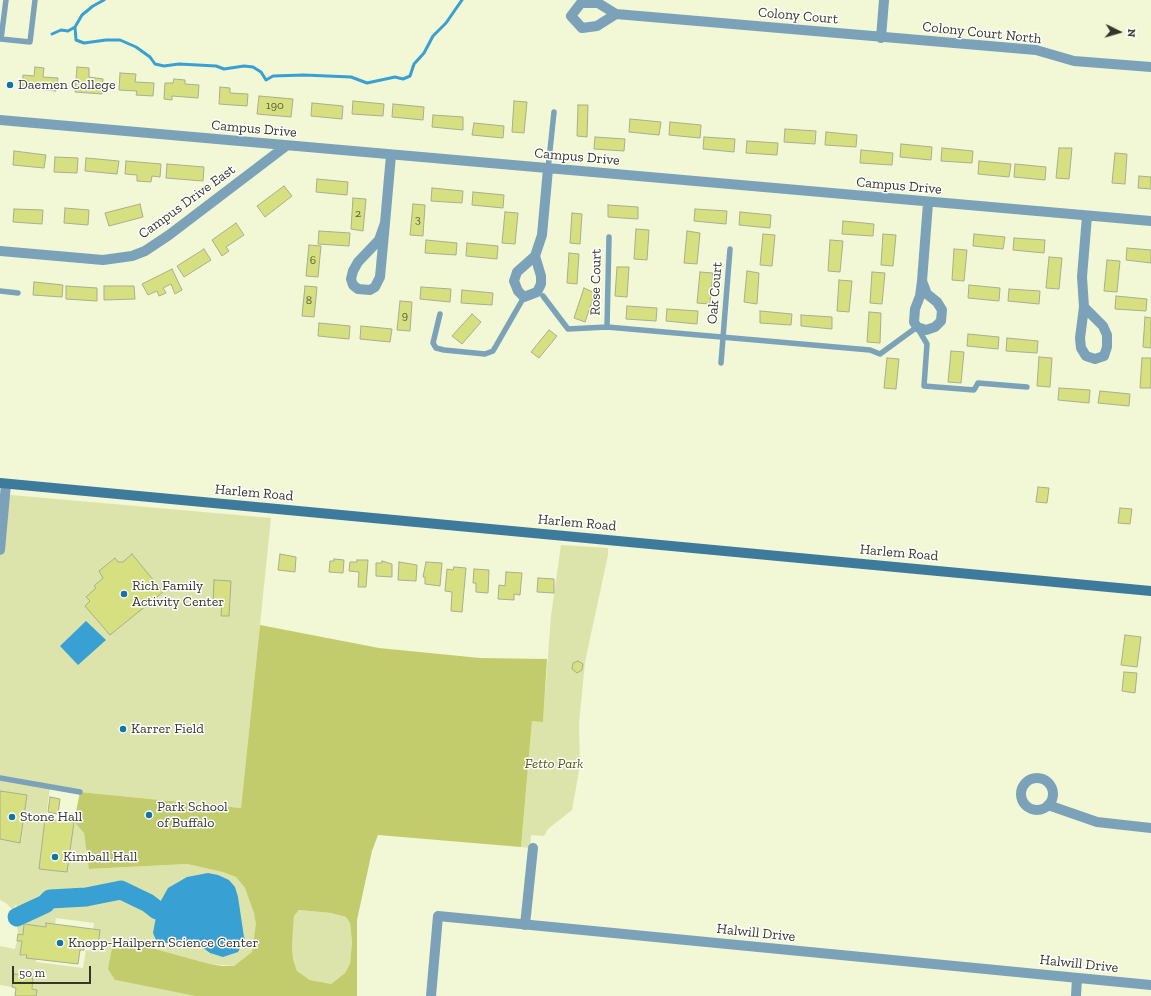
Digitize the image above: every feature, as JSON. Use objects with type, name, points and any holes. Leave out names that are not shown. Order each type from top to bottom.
[{"type":"main road","name":"Harlem Road","points":[[3,483],[1151,591]]},
{"type":"street","points":[[881,38],[884,0]]},
{"type":"street","name":"Colony Court","points":[[616,14],[881,38]]},
{"type":"street","name":"Colony Court North","points":[[881,38],[1036,50],[1074,61],[1151,67]]},
{"type":"street","name":"Campus Drive","points":[[0,120],[928,203],[1151,221]]},
{"type":"street","name":"Campus Drive East","points":[[0,252],[103,260],[132,256],[169,235],[286,146]]},
{"type":"street","points":[[385,224],[379,240],[358,262],[353,271],[351,279],[353,285],[358,289],[370,290],[375,287],[380,277],[385,224],[390,155]]},
{"type":"street","points":[[535,256],[541,276],[541,284],[537,292],[524,297],[518,292],[514,281],[517,272],[535,256],[542,235],[548,169]]},
{"type":"street","points":[[922,281],[927,294],[937,302],[942,310],[941,321],[935,327],[926,330],[917,327],[914,322],[915,309],[920,296],[922,281],[928,203]]},
{"type":"street","points":[[1084,307],[1103,326],[1107,335],[1107,347],[1104,356],[1095,359],[1086,356],[1081,348],[1080,338],[1084,307],[1082,277],[1087,216]]},
{"type":"street","points":[[0,550],[3,483]]},
{"type":"street","points":[[1048,805],[1097,822],[1151,828]]},
{"type":"street","points":[[525,925],[532,848]]},
{"type":"street","name":"Halwill Drive","points":[[431,996],[438,916],[1151,986]]},
{"type":"street","points":[[1076,996],[1077,978]]},
{"type":"lane","points":[[6,0],[1,39],[30,42],[35,0]]},
{"type":"lane","points":[[548,169],[554,112]]},
{"type":"lane","name":"Rose Court","points":[[607,327],[609,237]]},
{"type":"lane","name":"Oak Court","points":[[721,363],[730,249]]},
{"type":"lane","points":[[0,291],[18,293]]},
{"type":"lane","points":[[543,296],[568,329],[607,327],[870,350],[880,354],[917,327],[927,344],[924,386],[974,390],[978,383],[1028,387]]},
{"type":"lane","points":[[440,314],[433,343],[436,348],[485,354],[493,351],[524,297]]},
{"type":"lane","points":[[0,778],[80,792]]},
{"type":"green space","name":"Park School of Buffalo","points":[[0,494],[271,518],[241,808],[80,792],[50,787],[39,869],[67,872],[74,822],[84,833],[90,869],[187,864],[224,872],[236,877],[245,888],[251,901],[257,924],[252,952],[242,961],[234,966],[210,964],[148,947],[144,943],[115,980],[195,996],[36,996],[37,990],[32,989],[33,976],[14,974],[12,987],[0,985],[0,946],[15,949],[17,941],[22,941],[20,955],[36,959],[36,962],[83,968],[86,950],[97,951],[100,930],[93,929],[94,923],[56,918],[55,924],[46,923],[46,927],[24,924],[23,935],[18,934],[16,914],[19,910],[16,905],[12,909],[0,900],[0,839],[21,841],[27,795],[0,794]]},
{"type":"green space","name":"Fetto Park","points":[[561,545],[608,548],[608,555],[585,662],[579,723],[580,765],[572,810],[548,829],[544,836],[531,835],[530,848],[521,847],[532,721],[543,721],[551,616]]},
{"type":"green space","points":[[260,625],[379,648],[480,658],[547,659],[543,722],[532,721],[521,847],[378,835],[372,851],[357,920],[357,996],[195,996],[115,980],[108,969],[112,948],[128,939],[144,943],[148,947],[210,964],[234,966],[252,952],[256,924],[254,913],[245,888],[236,877],[223,872],[187,864],[89,869],[84,833],[74,822],[80,792],[241,808]],"holes":[[[299,910],[331,913],[346,917],[350,923],[352,942],[350,964],[345,973],[331,984],[310,980],[297,971],[293,959],[292,946],[294,916]]]},
{"type":"green space","points":[[299,910],[331,913],[346,917],[350,923],[352,942],[350,964],[345,973],[331,984],[310,980],[297,971],[293,959],[292,946],[294,916]]},
{"type":"water","points":[[86,621],[106,640],[78,665],[60,646]]},
{"type":"water","points":[[208,873],[218,875],[229,880],[235,887],[238,897],[245,938],[238,952],[223,957],[210,953],[202,947],[187,942],[159,942],[156,940],[153,933],[158,906],[168,888],[187,877]]},
{"type":"building","points":[[35,67],[44,68],[43,77],[58,78],[56,91],[22,88],[23,75],[34,76]]},
{"type":"building","points":[[77,67],[89,68],[89,77],[103,79],[102,94],[75,92]]},
{"type":"building","points":[[120,73],[136,74],[135,82],[154,83],[153,96],[136,95],[137,91],[119,90]]},
{"type":"building","points":[[174,79],[185,80],[185,84],[199,85],[198,98],[172,96],[172,100],[164,99],[165,83],[173,83]]},
{"type":"building","points":[[220,87],[230,88],[230,93],[248,94],[247,106],[219,104]]},
{"type":"building","points":[[259,96],[293,99],[291,117],[257,114]]},
{"type":"building","points":[[353,101],[384,104],[383,116],[352,114]]},
{"type":"building","points":[[514,101],[527,102],[524,133],[512,132]]},
{"type":"building","points":[[312,103],[343,106],[342,119],[311,116]]},
{"type":"building","points":[[393,104],[424,107],[423,120],[392,117]]},
{"type":"building","points":[[578,105],[588,105],[587,137],[577,136]]},
{"type":"building","points":[[433,115],[463,117],[463,130],[432,127]]},
{"type":"building","points":[[630,119],[661,122],[659,135],[629,132]]},
{"type":"building","points":[[670,122],[701,125],[700,138],[669,135]]},
{"type":"building","points":[[474,123],[504,126],[503,138],[472,135]]},
{"type":"building","points":[[785,129],[816,131],[815,144],[784,142]]},
{"type":"building","points":[[826,132],[857,135],[856,147],[825,145]]},
{"type":"building","points":[[595,137],[625,139],[624,151],[594,149]]},
{"type":"building","points":[[704,137],[735,139],[734,152],[703,149]]},
{"type":"building","points":[[747,141],[778,143],[777,155],[746,153]]},
{"type":"building","points":[[901,144],[932,147],[931,160],[900,157]]},
{"type":"building","points":[[942,148],[973,151],[972,163],[941,161]]},
{"type":"building","points":[[1059,148],[1072,148],[1069,179],[1056,178]]},
{"type":"building","points":[[861,150],[893,153],[892,165],[860,163]]},
{"type":"building","points":[[14,151],[46,155],[44,168],[13,165]]},
{"type":"building","points":[[1115,153],[1127,154],[1125,184],[1112,183]]},
{"type":"building","points":[[55,157],[78,158],[77,173],[54,172]]},
{"type":"building","points":[[86,158],[119,161],[117,174],[85,171]]},
{"type":"building","points":[[126,161],[161,164],[160,177],[152,176],[151,182],[137,181],[137,175],[125,174]]},
{"type":"building","points":[[979,161],[1011,164],[1009,177],[978,174]]},
{"type":"building","points":[[167,164],[204,167],[203,181],[166,178]]},
{"type":"building","points":[[1015,164],[1046,167],[1045,180],[1014,177]]},
{"type":"building","points":[[1139,176],[1151,177],[1151,189],[1138,188]]},
{"type":"building","points":[[317,179],[348,182],[347,195],[316,192]]},
{"type":"building","points":[[284,186],[292,196],[265,217],[257,206]]},
{"type":"building","points":[[432,188],[463,191],[462,203],[431,201]]},
{"type":"building","points":[[473,192],[504,195],[503,208],[472,205]]},
{"type":"building","points":[[353,198],[366,199],[363,231],[351,229]]},
{"type":"building","points":[[140,204],[143,217],[109,226],[105,213]]},
{"type":"building","points":[[413,204],[425,205],[423,236],[410,235]]},
{"type":"building","points":[[608,205],[638,207],[638,219],[608,217]]},
{"type":"building","points":[[65,208],[89,210],[88,225],[64,223]]},
{"type":"building","points":[[14,209],[43,210],[42,224],[13,222]]},
{"type":"building","points":[[695,209],[727,211],[726,224],[694,221]]},
{"type":"building","points":[[505,212],[518,213],[515,244],[502,243]]},
{"type":"building","points":[[740,212],[771,215],[770,228],[739,225]]},
{"type":"building","points":[[572,213],[582,214],[580,244],[570,243]]},
{"type":"building","points":[[843,221],[874,224],[873,236],[842,234]]},
{"type":"building","points":[[236,223],[244,235],[226,247],[229,251],[222,256],[212,240]]},
{"type":"building","points":[[636,229],[649,230],[647,260],[634,259]]},
{"type":"building","points":[[319,231],[350,233],[349,246],[318,244]]},
{"type":"building","points":[[687,231],[700,233],[697,264],[684,263]]},
{"type":"building","points":[[763,234],[775,235],[772,266],[760,265]]},
{"type":"building","points":[[883,234],[896,235],[893,266],[881,265]]},
{"type":"building","points":[[974,234],[1005,237],[1003,249],[973,246]]},
{"type":"building","points":[[1014,238],[1045,240],[1044,253],[1013,250]]},
{"type":"building","points":[[426,240],[457,243],[456,255],[425,253]]},
{"type":"building","points":[[830,240],[843,241],[840,272],[828,271]]},
{"type":"building","points":[[467,243],[498,246],[497,259],[466,256]]},
{"type":"building","points":[[309,245],[321,246],[318,277],[306,276]]},
{"type":"building","points":[[1127,248],[1151,250],[1151,263],[1126,260]]},
{"type":"building","points":[[204,249],[211,260],[184,277],[177,266]]},
{"type":"building","points":[[954,249],[967,250],[964,281],[952,280]]},
{"type":"building","points":[[569,253],[579,254],[577,284],[567,283]]},
{"type":"building","points":[[1049,257],[1062,258],[1059,289],[1046,288]]},
{"type":"building","points":[[1107,260],[1120,261],[1117,292],[1104,291]]},
{"type":"building","points":[[617,267],[629,267],[627,297],[615,296]]},
{"type":"building","points":[[172,269],[182,290],[175,294],[171,284],[163,288],[166,293],[159,296],[157,291],[148,295],[142,284]]},
{"type":"building","points":[[747,271],[759,273],[757,304],[744,302]]},
{"type":"building","points":[[700,272],[713,273],[710,304],[697,303]]},
{"type":"building","points":[[872,272],[885,273],[882,304],[870,303]]},
{"type":"building","points":[[839,280],[852,281],[849,312],[837,311]]},
{"type":"building","points":[[34,282],[63,285],[62,297],[33,295]]},
{"type":"building","points":[[969,285],[1000,288],[999,301],[968,298]]},
{"type":"building","points":[[66,286],[97,288],[97,301],[66,299]]},
{"type":"building","points":[[104,286],[134,286],[135,299],[104,300]]},
{"type":"building","points":[[305,286],[317,287],[314,317],[302,316]]},
{"type":"building","points":[[421,287],[451,289],[450,302],[420,299]]},
{"type":"building","points":[[584,288],[595,293],[585,322],[574,318]]},
{"type":"building","points":[[1009,289],[1040,291],[1039,304],[1008,301]]},
{"type":"building","points":[[462,290],[493,293],[492,305],[461,303]]},
{"type":"building","points":[[1116,296],[1147,299],[1146,311],[1115,309]]},
{"type":"building","points":[[400,301],[412,302],[410,331],[397,330]]},
{"type":"building","points":[[627,306],[657,308],[656,321],[626,319]]},
{"type":"building","points":[[667,309],[698,311],[697,324],[666,321]]},
{"type":"building","points":[[760,311],[792,314],[791,325],[760,323]]},
{"type":"building","points":[[869,312],[881,313],[880,343],[867,342]]},
{"type":"building","points":[[472,314],[481,322],[462,344],[452,336]]},
{"type":"building","points":[[801,315],[832,317],[832,329],[801,326]]},
{"type":"building","points":[[1145,317],[1151,318],[1151,348],[1143,347]]},
{"type":"building","points":[[319,323],[350,326],[349,339],[318,336]]},
{"type":"building","points":[[361,326],[392,329],[390,342],[360,339]]},
{"type":"building","points":[[549,330],[557,336],[539,358],[531,352]]},
{"type":"building","points":[[968,334],[999,337],[998,349],[967,346]]},
{"type":"building","points":[[1007,338],[1038,341],[1037,353],[1006,351]]},
{"type":"building","points":[[951,351],[964,352],[961,383],[948,382]]},
{"type":"building","points":[[1039,357],[1052,358],[1050,387],[1037,386]]},
{"type":"building","points":[[887,358],[899,359],[896,389],[884,388]]},
{"type":"building","points":[[1142,358],[1151,358],[1151,388],[1140,388]]},
{"type":"building","points":[[1059,388],[1090,390],[1089,403],[1058,400]]},
{"type":"building","points":[[1100,391],[1130,394],[1129,406],[1098,403]]},
{"type":"building","points":[[1038,487],[1049,488],[1047,503],[1036,502]]},
{"type":"building","points":[[1120,508],[1132,509],[1130,524],[1118,523]]},
{"type":"building","name":"Rich Family Activity Center","points":[[132,554],[163,592],[110,635],[85,606],[90,601],[86,597],[96,588],[94,586],[103,578],[99,571],[115,558],[118,562],[123,562]]},
{"type":"building","points":[[280,554],[296,557],[295,572],[278,570]]},
{"type":"building","points":[[334,559],[344,560],[343,573],[329,572],[330,561],[334,561]]},
{"type":"building","points":[[357,560],[368,560],[366,587],[358,587],[359,572],[349,571],[350,562],[357,562]]},
{"type":"building","points":[[382,561],[392,564],[392,577],[376,576],[376,563],[382,563]]},
{"type":"building","points":[[399,562],[417,565],[416,581],[398,580]]},
{"type":"building","points":[[426,562],[442,563],[440,586],[425,584],[425,577],[423,577]]},
{"type":"building","points":[[454,567],[466,568],[462,612],[451,611],[452,592],[445,591],[447,569],[453,570]]},
{"type":"building","points":[[474,569],[489,570],[488,593],[476,592],[476,583],[473,583]]},
{"type":"building","points":[[506,572],[522,573],[520,595],[514,594],[514,600],[498,599],[499,585],[505,586]]},
{"type":"building","points":[[538,578],[554,579],[554,593],[537,592]]},
{"type":"building","points":[[214,580],[231,581],[229,616],[221,616],[222,604],[213,604]]},
{"type":"building","points":[[1125,635],[1141,637],[1137,667],[1121,665]]},
{"type":"building","points":[[578,661],[583,664],[582,670],[577,673],[572,669],[573,663]]},
{"type":"building","points":[[1124,672],[1137,673],[1135,693],[1122,691]]},
{"type":"building","name":"Stone Hall","points":[[0,791],[27,795],[20,843],[0,839]]},
{"type":"building","points":[[50,797],[60,799],[58,814],[48,812]]},
{"type":"building","name":"Kimball Hall","points":[[45,819],[74,822],[67,872],[39,869]]},
{"type":"building","name":"Knopp-Hailpern Science Center","points":[[46,923],[100,930],[98,946],[85,944],[84,950],[80,950],[78,964],[26,958],[27,955],[20,955],[22,941],[17,941],[18,934],[23,935],[24,924],[46,927]]},
{"type":"building","points":[[14,974],[33,976],[32,989],[37,990],[36,996],[15,996],[16,988],[12,987]]},
{"type":"waterway","points":[[75,27],[82,15],[93,6],[104,0]]},
{"type":"waterway","points":[[52,34],[61,30],[68,31],[75,27],[76,40],[84,43],[120,40],[136,47],[150,57],[155,64],[164,66],[179,64],[216,66],[224,69],[244,66],[253,67],[261,72],[266,80],[273,76],[304,75],[351,77],[367,83],[395,77],[403,79],[410,76],[414,64],[424,53],[433,36],[446,23],[462,0]]},
{"type":"waterway","points":[[17,917],[45,904],[50,899],[86,897],[121,890],[148,903],[157,910]]},
{"type":"place","name":"Daemen College","points":[[10,85]]},
{"type":"place","name":"Rich Family Activity Center","points":[[124,594]]},
{"type":"place","name":"Karrer Field","points":[[123,729]]},
{"type":"place","name":"Park School of Buffalo","points":[[149,815]]},
{"type":"place","name":"Stone Hall","points":[[12,817]]},
{"type":"place","name":"Kimball Hall","points":[[55,857]]},
{"type":"place","name":"Knopp-Hailpern Science Center","points":[[60,943]]}]
